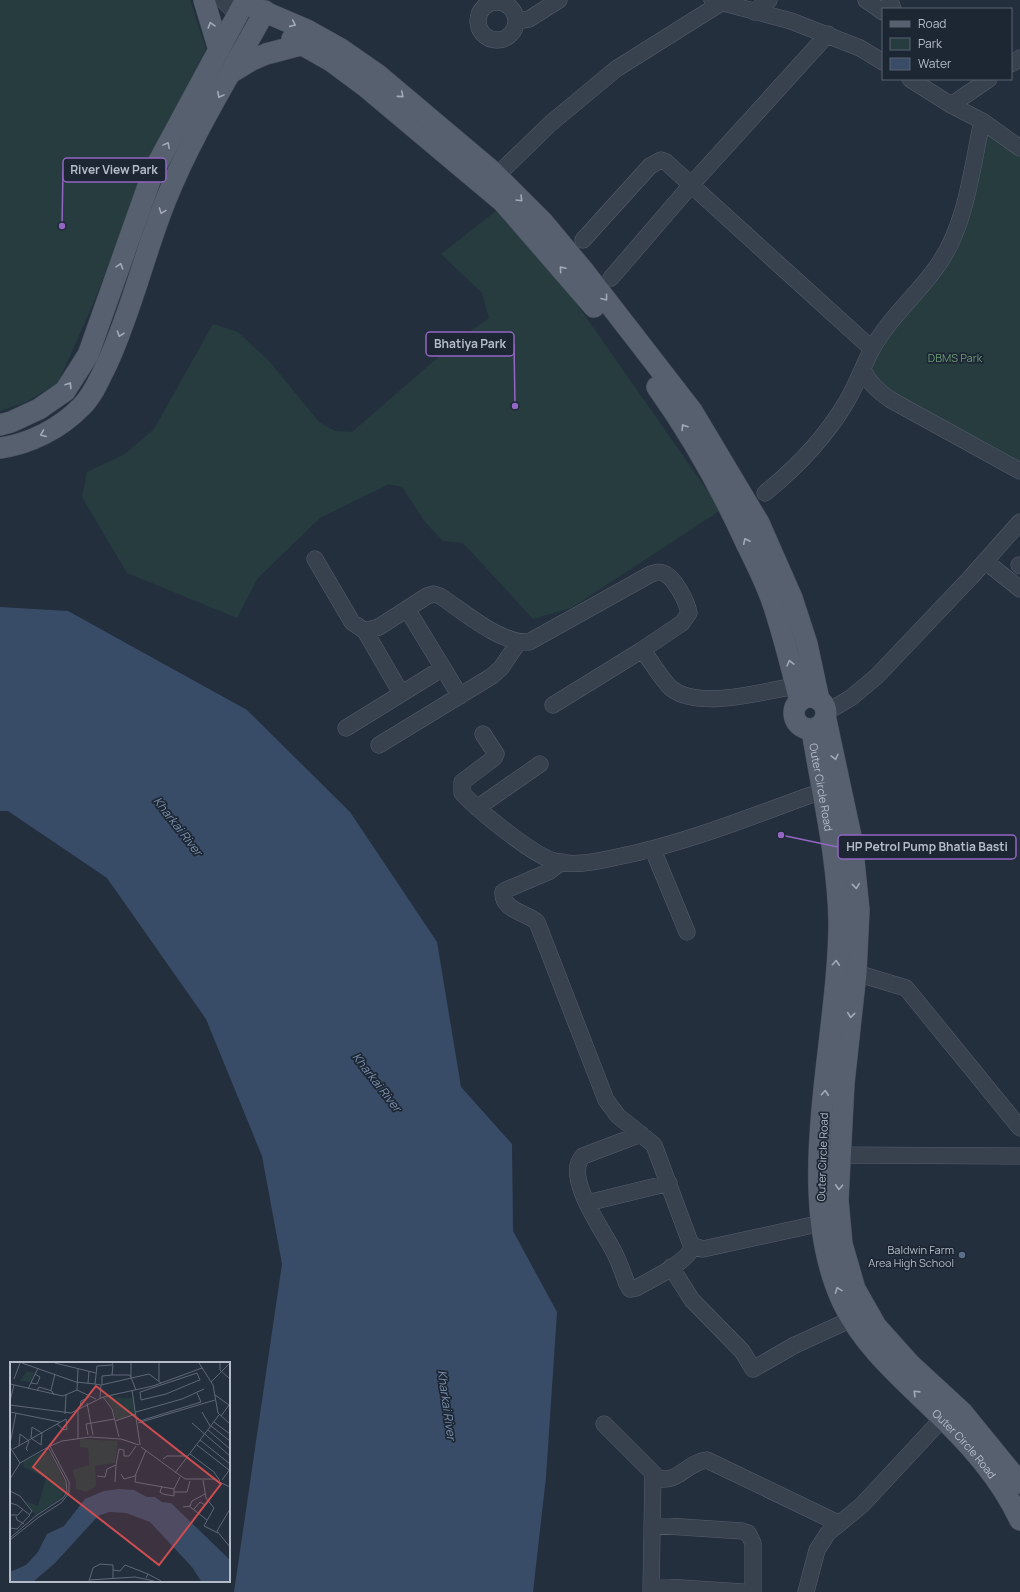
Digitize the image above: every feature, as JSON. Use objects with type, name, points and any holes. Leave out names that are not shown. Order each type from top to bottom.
[{"type":"main road","points":[[204,0],[219,50]]},
{"type":"main road","points":[[0,425],[11,422],[39,409],[65,390],[88,355],[153,172],[219,50],[240,6],[261,17],[331,61],[492,181]]},
{"type":"main road","points":[[261,17],[307,30],[341,49],[377,74],[492,181],[503,202],[566,274],[637,360],[670,406],[700,453],[733,513],[770,597],[783,637],[813,708]]},
{"type":"main road","points":[[0,448],[13,446],[53,430],[83,406],[100,378],[118,340],[148,248],[166,200],[194,141],[261,17]]},
{"type":"main road","points":[[232,72],[250,61],[266,54],[304,44]]},
{"type":"main road","name":"Outer Circle Road","points":[[813,708],[822,791],[837,885],[839,924],[830,1155],[838,1200],[842,1244],[855,1289],[876,1326],[910,1364],[962,1412],[1020,1483]]},
{"type":"main road","name":"Outer Circle Road","points":[[813,708],[852,841],[859,910],[856,973],[844,1083],[830,1155],[822,1223],[833,1276],[843,1304],[859,1330],[883,1359],[942,1418],[986,1466],[1010,1497],[1020,1520]]},
{"type":"street","points":[[223,0],[240,6]]},
{"type":"street","points":[[516,22],[529,20],[559,0]]},
{"type":"street","points":[[754,12],[769,0]]},
{"type":"street","points":[[866,0],[882,11]]},
{"type":"street","points":[[488,2],[502,3],[507,5],[512,10],[516,22],[514,28],[507,37],[495,40],[484,35],[480,30],[478,18],[480,12],[488,2]]},
{"type":"street","points":[[492,181],[551,124],[616,69],[716,2],[791,21],[828,34],[860,48],[882,61]]},
{"type":"street","points":[[611,278],[691,185],[828,34]]},
{"type":"street","points":[[913,80],[926,85],[951,105],[982,121],[1020,148]]},
{"type":"street","points":[[951,105],[988,80]]},
{"type":"street","points":[[765,493],[786,476],[812,449],[846,402],[872,349],[882,334],[938,265],[959,224],[982,121]]},
{"type":"street","points":[[583,240],[655,162],[661,160],[666,162],[872,349]]},
{"type":"street","points":[[863,370],[869,382],[878,392],[1020,471]]},
{"type":"street","points":[[642,650],[671,689],[684,695],[700,698],[720,698],[813,708],[852,697],[877,676],[1020,522]]},
{"type":"street","points":[[315,559],[352,622],[365,631],[402,693]]},
{"type":"street","points":[[985,561],[1020,589]]},
{"type":"street","points":[[365,631],[379,627],[427,596],[434,594],[440,596],[493,631],[518,643],[529,642],[651,574],[659,572],[665,573],[681,593],[688,606],[689,612],[682,623],[642,650],[553,705]]},
{"type":"street","points":[[407,609],[460,696]]},
{"type":"street","points":[[379,745],[492,676],[501,668],[518,643]]},
{"type":"street","points":[[346,728],[443,668]]},
{"type":"street","points":[[484,734],[496,754],[489,762],[468,776],[462,782],[462,793],[477,808],[540,855],[562,862],[597,862],[653,850],[822,791]]},
{"type":"street","points":[[477,808],[540,764]]},
{"type":"street","points":[[653,850],[687,932]]},
{"type":"street","points":[[562,862],[548,872],[506,890],[503,892],[503,896],[510,907],[518,912],[532,917],[537,922],[606,1100],[618,1116],[654,1145],[658,1151],[690,1242],[693,1246],[703,1249],[822,1223]]},
{"type":"street","points":[[856,973],[906,988],[1020,1128]]},
{"type":"street","points":[[641,1134],[586,1154],[579,1159],[577,1174],[579,1185],[587,1203],[614,1251],[628,1287],[636,1288],[671,1267],[687,1256],[693,1246]]},
{"type":"street","points":[[830,1155],[1020,1156]]},
{"type":"street","points":[[587,1203],[669,1183]]},
{"type":"street","points":[[671,1267],[692,1300],[742,1351],[753,1369],[795,1345],[852,1319]]},
{"type":"street","points":[[806,1592],[817,1550],[828,1532],[862,1504],[942,1418]]},
{"type":"street","points":[[604,1424],[658,1478],[664,1480],[671,1479],[696,1463],[707,1460],[838,1523]]},
{"type":"street","points":[[653,1473],[651,1589],[743,1592]]},
{"type":"street","points":[[652,1526],[742,1531],[748,1533],[753,1543],[753,1592]]},
{"type":"green space","points":[[0,0],[190,0],[206,49],[155,148],[93,304],[58,383],[26,402],[0,411]]},
{"type":"green space","name":"DBMS Park","points":[[986,129],[1020,155],[1020,467],[874,386],[872,368],[883,343],[955,249]]},
{"type":"green space","points":[[506,203],[721,510],[571,608],[533,619],[463,543],[443,541],[425,522],[402,487],[389,484],[320,518],[258,578],[237,618],[127,573],[82,497],[87,472],[125,454],[154,429],[213,324],[238,332],[270,362],[319,422],[335,431],[352,432],[458,340],[489,318],[482,293],[441,254]]},
{"type":"water","name":"Kharkai River","points":[[0,607],[68,611],[247,710],[350,812],[437,942],[461,1087],[512,1144],[513,1231],[557,1312],[546,1477],[533,1592],[234,1592],[282,1264],[262,1156],[206,1019],[107,878],[8,811],[0,811]]},
{"type":"place","name":"River View Park","points":[[62,226]]},
{"type":"place","name":"Bhatiya Park","points":[[515,406]]},
{"type":"place","name":"HP Petrol Pump Bhatia Basti","points":[[781,835]]},
{"type":"place","name":"Baldwin Farm Area High School","points":[[962,1255]]}]
